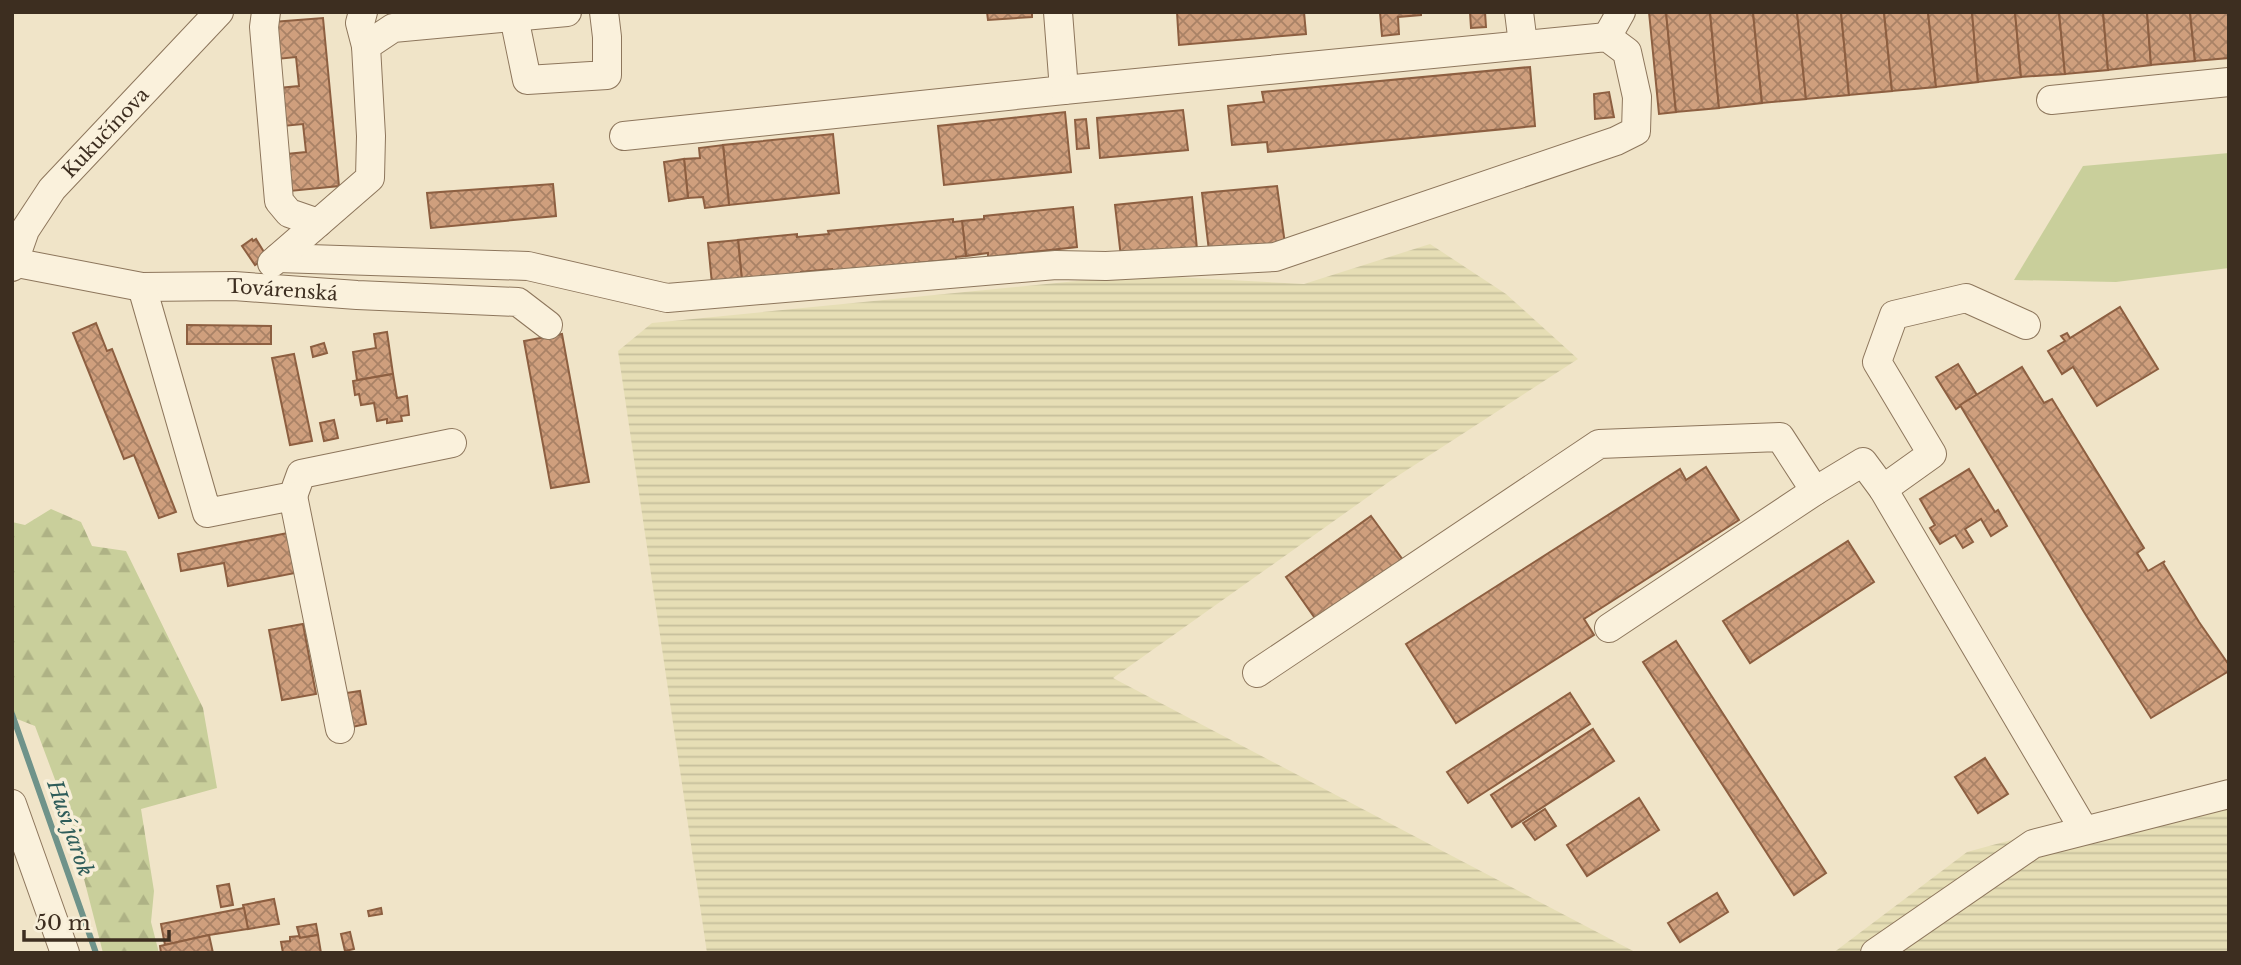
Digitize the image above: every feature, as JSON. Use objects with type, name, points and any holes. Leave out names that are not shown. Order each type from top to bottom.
[{"type":"street","name":"Kukučínova","points":[[13,263],[25,230],[51,189],[219,12]]},
{"type":"street","points":[[266,12],[264,27],[279,201],[289,213],[318,223]]},
{"type":"street","points":[[234,286],[261,272],[370,178],[371,136],[358,23],[393,28],[568,12]]},
{"type":"street","points":[[514,17],[527,80],[607,75],[604,12]]},
{"type":"street","points":[[1058,12],[1064,90]]},
{"type":"street","points":[[1519,12],[1522,44]]},
{"type":"street","points":[[1607,37],[1621,12]]},
{"type":"street","points":[[278,258],[528,266],[667,298],[1056,265],[1107,266],[1275,257],[1616,141],[1636,131],[1637,97],[1627,52],[1607,37],[624,135]]},
{"type":"street","points":[[2051,100],[2229,82]]},
{"type":"street","name":"Továrenská","points":[[13,263],[142,287],[234,286],[518,302],[548,325]]},
{"type":"street","points":[[142,287],[207,513],[293,496]]},
{"type":"street","points":[[1882,489],[1932,454],[1877,362],[1894,315],[1966,298],[2026,325]]},
{"type":"street","points":[[1257,673],[1599,444],[1780,437],[1815,491]]},
{"type":"street","points":[[340,729],[293,496],[301,474],[452,443]]},
{"type":"street","points":[[1609,628],[1863,462],[1882,489],[2084,830]]},
{"type":"street","points":[[1875,953],[2033,844],[2229,794]]},
{"type":"street","points":[[12,804],[65,953]]},
{"type":"shaded area","points":[[1430,244],[1506,294],[1578,359],[1393,479],[1113,678],[1637,953],[707,953],[618,351],[652,323],[1137,275],[1304,284]]},
{"type":"shaded area","points":[[2229,781],[2229,953],[1833,953],[1967,852]]},
{"type":"green space","points":[[2229,153],[2229,268],[2116,282],[2014,280],[2083,166]]},
{"type":"green space","points":[[51,509],[81,522],[92,546],[126,551],[203,708],[217,788],[141,809],[154,891],[151,922],[159,953],[103,953],[66,809],[35,726],[12,717],[12,522],[25,525]]},
{"type":"building","points":[[987,12],[1032,12],[1032,17],[988,20]]},
{"type":"building","points":[[1177,12],[1304,12],[1306,34],[1179,45]]},
{"type":"building","points":[[1380,12],[1421,12],[1421,15],[1398,17],[1399,34],[1382,36]]},
{"type":"building","points":[[1470,12],[1485,12],[1486,27],[1471,28]]},
{"type":"building","points":[[1649,12],[1666,12],[1676,112],[1659,114]]},
{"type":"building","points":[[1666,12],[1710,12],[1719,108],[1676,112]]},
{"type":"building","points":[[1710,12],[1753,12],[1762,103],[1719,108]]},
{"type":"building","points":[[1753,12],[1797,12],[1806,99],[1762,103]]},
{"type":"building","points":[[1797,12],[1841,12],[1849,95],[1806,99]]},
{"type":"building","points":[[1841,12],[1884,12],[1892,91],[1849,95]]},
{"type":"building","points":[[1884,12],[1928,12],[1936,87],[1892,91]]},
{"type":"building","points":[[1928,12],[1972,12],[1978,82],[1936,87]]},
{"type":"building","points":[[1972,12],[2015,12],[2021,77],[1978,82]]},
{"type":"building","points":[[2015,12],[2059,12],[2065,74],[2021,77]]},
{"type":"building","points":[[2059,12],[2103,12],[2108,70],[2065,74]]},
{"type":"building","points":[[2103,12],[2147,12],[2151,65],[2108,70]]},
{"type":"building","points":[[2147,12],[2190,12],[2195,61],[2151,65]]},
{"type":"building","points":[[2190,12],[2229,12],[2229,58],[2195,61]]},
{"type":"building","points":[[323,18],[339,186],[290,191],[287,154],[306,152],[303,124],[283,126],[279,88],[299,86],[296,57],[277,59],[273,22]]},
{"type":"building","points":[[1530,67],[1535,126],[1268,152],[1267,142],[1232,145],[1228,106],[1264,102],[1262,92]]},
{"type":"building","points":[[1609,92],[1614,117],[1595,119],[1594,94]]},
{"type":"building","points":[[1183,110],[1188,150],[1100,158],[1097,118]]},
{"type":"building","points":[[1065,112],[1071,172],[944,185],[938,126]]},
{"type":"building","points":[[1086,119],[1089,148],[1077,149],[1075,120]]},
{"type":"building","points":[[833,134],[839,193],[729,205],[723,145]]},
{"type":"building","points":[[723,145],[729,205],[705,208],[703,197],[688,198],[684,159],[700,158],[699,148]]},
{"type":"building","points":[[684,159],[688,198],[669,201],[664,162]]},
{"type":"building","points":[[553,184],[556,216],[431,228],[427,193]]},
{"type":"building","points":[[1277,186],[1285,244],[1209,251],[1202,193]]},
{"type":"building","points":[[1192,197],[1197,249],[1121,257],[1115,205]]},
{"type":"building","points":[[1073,207],[1077,247],[988,257],[988,253],[966,256],[962,221],[984,219],[984,216]]},
{"type":"building","points":[[953,219],[953,222],[962,221],[966,256],[956,259],[832,272],[832,269],[801,272],[801,275],[742,281],[738,240],[797,234],[797,237],[829,234],[828,231]]},
{"type":"building","points":[[256,239],[267,257],[255,265],[242,246]]},
{"type":"building","points":[[738,240],[742,281],[712,284],[708,243]]},
{"type":"building","points":[[2120,307],[2158,369],[2097,406],[2073,367],[2062,374],[2048,351],[2065,341],[2061,336],[2067,333],[2070,338]]},
{"type":"building","points":[[96,323],[107,351],[112,349],[176,512],[159,518],[134,455],[124,459],[73,333]]},
{"type":"building","points":[[187,325],[271,326],[271,344],[187,344]]},
{"type":"building","points":[[387,332],[393,374],[357,380],[353,352],[376,348],[374,334]]},
{"type":"building","points":[[562,334],[589,482],[551,488],[524,341]]},
{"type":"building","points":[[324,343],[327,353],[313,357],[311,347]]},
{"type":"building","points":[[294,354],[312,441],[290,445],[272,358]]},
{"type":"building","points":[[1958,364],[1977,395],[1956,409],[1936,377]]},
{"type":"building","points":[[2022,367],[2044,403],[2052,399],[2144,548],[2137,553],[2148,571],[2165,561],[2163,563],[2199,622],[2229,665],[2229,671],[2151,718],[1960,405]]},
{"type":"building","points":[[393,374],[397,398],[407,396],[409,415],[401,416],[402,421],[377,421],[374,403],[361,405],[359,394],[355,395],[353,381]]},
{"type":"building","points":[[334,420],[338,438],[324,441],[320,423]]},
{"type":"building","points":[[1706,467],[1739,520],[1584,619],[1594,635],[1456,723],[1406,644],[1680,469],[1686,480]]},
{"type":"building","points":[[1969,469],[1995,512],[1998,510],[2007,526],[1991,536],[1981,519],[1965,529],[1973,542],[1963,548],[1955,535],[1940,544],[1930,528],[1935,525],[1920,499]]},
{"type":"building","points":[[1371,516],[1403,560],[1317,621],[1286,577]]},
{"type":"building","points":[[288,533],[295,573],[228,586],[224,563],[181,571],[178,554]]},
{"type":"building","points":[[1848,541],[1874,582],[1750,663],[1723,621]]},
{"type":"building","points":[[303,624],[316,694],[282,700],[269,630]]},
{"type":"building","points":[[1676,641],[1826,873],[1794,895],[1643,662]]},
{"type":"building","points":[[360,691],[366,724],[352,727],[346,693]]},
{"type":"building","points":[[1570,693],[1590,724],[1468,803],[1447,772]]},
{"type":"building","points":[[1593,729],[1614,761],[1512,827],[1491,795]]},
{"type":"building","points":[[1985,758],[2008,794],[1978,813],[1955,777]]},
{"type":"building","points":[[1639,798],[1659,830],[1587,876],[1567,845]]},
{"type":"building","points":[[1545,809],[1556,826],[1535,840],[1523,823]]},
{"type":"building","points":[[229,884],[233,905],[221,907],[217,886]]},
{"type":"building","points":[[1717,893],[1728,912],[1680,942],[1668,923]]},
{"type":"building","points":[[274,899],[279,924],[248,929],[243,905]]},
{"type":"building","points":[[244,908],[248,929],[165,945],[161,924]]},
{"type":"building","points":[[381,908],[382,914],[369,916],[368,911]]},
{"type":"building","points":[[316,924],[318,935],[300,938],[297,927]]},
{"type":"building","points":[[350,932],[354,949],[345,951],[341,934]]},
{"type":"building","points":[[209,935],[213,953],[161,953],[160,946]]},
{"type":"building","points":[[318,935],[321,953],[283,953],[281,942],[290,941],[290,937]]},
{"type":"waterway","name":"Husí jarok","points":[[12,714],[96,953]]}]
